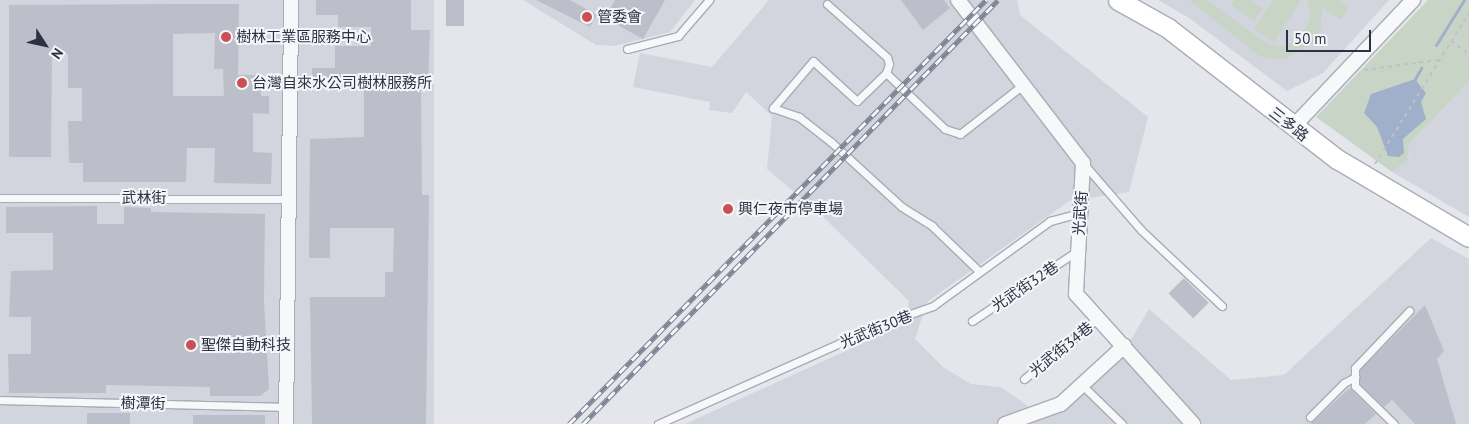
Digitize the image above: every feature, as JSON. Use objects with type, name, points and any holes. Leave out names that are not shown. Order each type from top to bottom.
[{"type":"street","points":[[286,424],[291,0]]},
{"type":"street","points":[[958,0],[1083,163]]},
{"type":"street","name":"三多路","points":[[1118,0],[1168,28],[1293,128],[1337,159],[1469,237]]},
{"type":"street","points":[[1293,128],[1413,0]]},
{"type":"street","name":"光武街","points":[[1083,163],[1076,294],[1193,424]]},
{"type":"street","points":[[1005,424],[1061,404],[1124,346]]},
{"type":"lane","points":[[627,49],[678,36],[709,0]]},
{"type":"lane","points":[[828,4],[887,57],[890,64],[886,73],[857,101],[813,61],[773,108],[799,117],[831,142],[902,207],[932,226],[980,272]]},
{"type":"lane","points":[[886,73],[945,129],[960,134],[1024,84]]},
{"type":"lane","points":[[1083,163],[1141,230],[1222,306]]},
{"type":"lane","name":"武林街","points":[[0,198],[289,199]]},
{"type":"lane","name":"光武街30巷","points":[[658,424],[885,323],[934,306],[1050,221],[1079,213]]},
{"type":"lane","name":"光武街32巷","points":[[972,321],[1077,251]]},
{"type":"lane","points":[[1394,424],[1355,386],[1355,368],[1409,311]]},
{"type":"lane","name":"光武街34巷","points":[[1024,379],[1098,318]]},
{"type":"lane","points":[[1310,416],[1344,383],[1355,377]]},
{"type":"lane","points":[[1082,385],[1122,424]]},
{"type":"lane","name":"樹潭街","points":[[0,400],[286,407]]},
{"type":"path","points":[[1372,168],[1469,13]]},
{"type":"path","points":[[1451,41],[1469,54]]},
{"type":"path","points":[[1358,70],[1438,60]]},
{"type":"shaded area","points":[[0,0],[434,0],[434,424],[0,424]]},
{"type":"shaded area","points":[[523,0],[695,0],[670,32],[615,46],[596,45]]},
{"type":"shaded area","points":[[769,0],[1017,0],[1020,15],[1148,117],[1129,192],[1069,201],[927,302],[915,339],[943,367],[971,384],[1001,387],[1045,418],[1122,355],[1149,309],[1231,380],[1284,375],[1431,238],[1469,259],[1469,424],[685,424],[905,324],[909,301],[822,216],[767,169],[772,116],[746,92],[732,113],[709,110],[710,102],[633,87],[640,53],[712,67]]},
{"type":"shaded area","points":[[1158,0],[1389,0],[1323,73],[1287,91],[1189,18]]},
{"type":"shaded area","points":[[1469,82],[1469,217],[1392,172],[1408,157],[1410,143]]},
{"type":"green space","points":[[1189,0],[1207,0],[1266,43],[1276,46],[1286,46],[1303,36],[1311,16],[1307,0],[1340,0],[1349,7],[1341,20],[1322,7],[1321,29],[1312,44],[1284,59],[1271,59],[1259,56]]},
{"type":"green space","points":[[1234,0],[1250,0],[1263,8],[1254,21],[1231,5]]},
{"type":"green space","points":[[1273,0],[1301,0],[1274,42],[1254,29]]},
{"type":"green space","points":[[1428,0],[1469,0],[1469,82],[1410,143],[1407,160],[1392,172],[1316,117]]},
{"type":"water","points":[[1415,79],[1426,93],[1421,102],[1426,119],[1403,139],[1404,153],[1399,157],[1388,156],[1377,127],[1364,113],[1371,94]]},
{"type":"building","points":[[316,0],[411,0],[411,30],[430,30],[428,87],[421,87],[422,195],[429,195],[426,424],[312,424],[310,297],[385,297],[385,272],[393,272],[394,228],[330,228],[330,258],[309,258],[310,139],[364,137],[364,87],[312,87],[312,68],[335,68],[335,46],[371,46],[371,27],[338,27],[338,15],[316,15]]},
{"type":"building","points":[[446,0],[464,0],[464,26],[446,26]]},
{"type":"building","points":[[536,0],[570,0],[597,15],[590,27]]},
{"type":"building","points":[[615,0],[665,0],[643,39],[605,18]]},
{"type":"building","points":[[901,0],[944,0],[950,8],[923,30]]},
{"type":"building","points":[[239,4],[238,75],[261,75],[261,96],[269,96],[269,114],[253,113],[253,152],[272,153],[271,184],[214,183],[215,148],[187,148],[186,182],[83,182],[83,163],[69,163],[68,121],[82,121],[82,88],[68,88],[68,54],[52,54],[51,157],[9,157],[9,5]],"holes":[[[215,33],[214,69],[223,69],[224,96],[173,96],[173,34]]]},
{"type":"building","points":[[97,206],[97,224],[124,224],[124,207],[151,208],[151,212],[265,214],[264,301],[269,389],[260,396],[210,396],[210,387],[106,385],[106,393],[9,393],[8,354],[31,354],[31,317],[9,317],[11,271],[53,270],[53,233],[6,233],[6,207]]},
{"type":"building","points":[[1184,278],[1209,303],[1193,318],[1168,294]]},
{"type":"building","points":[[1425,305],[1444,351],[1437,359],[1456,424],[1415,424],[1392,400],[1384,407],[1360,384],[1360,370]]},
{"type":"building","points":[[1350,388],[1376,414],[1365,424],[1310,424]]},
{"type":"building","points":[[87,413],[130,413],[130,424],[87,424]]},
{"type":"building","points":[[193,415],[265,415],[265,424],[193,424]]},
{"type":"waterway","points":[[1436,45],[1464,0]]},
{"type":"waterway","points":[[1415,79],[1421,68]]},
{"type":"railway","points":[[569,424],[986,0]]},
{"type":"railway","points":[[583,424],[998,0]]},
{"type":"place","name":"管委會","points":[[587,17]]},
{"type":"place","name":"樹林工業區服務中心","points":[[226,37]]},
{"type":"place","name":"台灣自來水公司樹林服務所","points":[[242,83]]},
{"type":"place","name":"興仁夜市停車場","points":[[728,209]]},
{"type":"place","name":"聖傑自動科技","points":[[191,345]]}]
